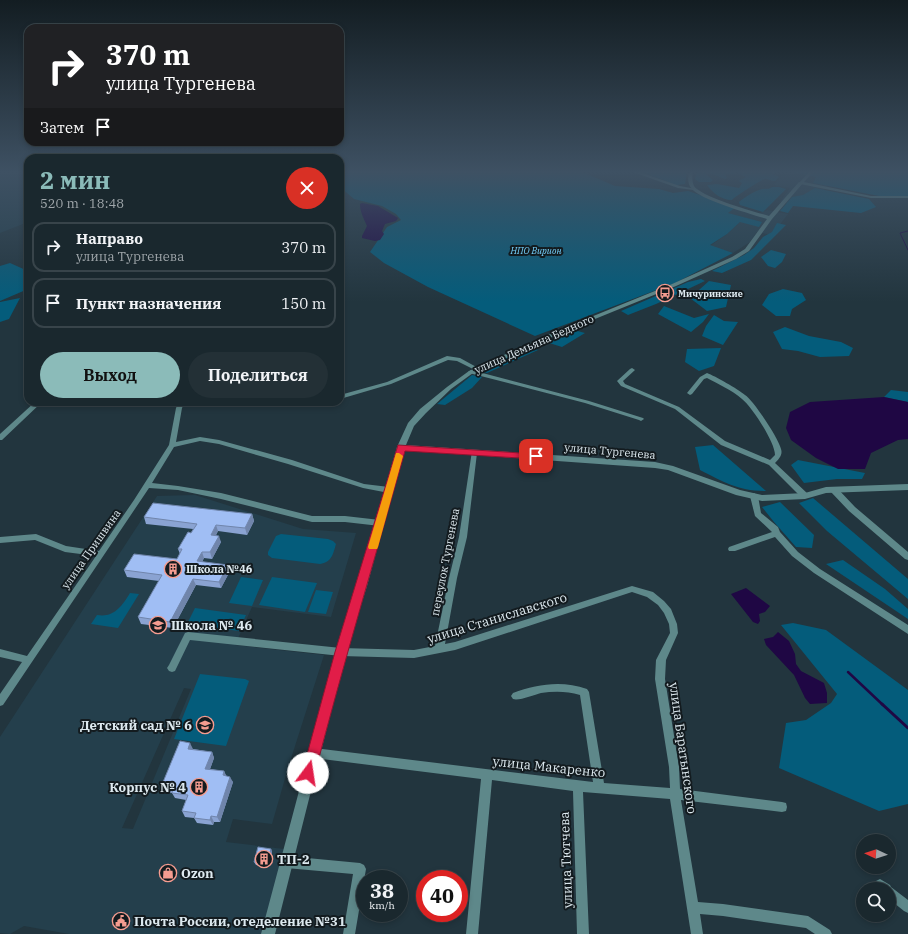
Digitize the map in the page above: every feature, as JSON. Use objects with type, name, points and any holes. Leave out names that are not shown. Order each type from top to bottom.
[{"type":"street","points":[[761,215],[770,218]]},
{"type":"street","name":"улица Демьяна Бедного","points":[[268,934],[341,652],[401,447],[411,425],[422,411],[449,388],[474,371],[541,339],[674,285],[734,258],[747,250],[773,215]]},
{"type":"street","points":[[344,396],[396,381],[447,358],[458,359],[474,371],[587,402],[641,419]]},
{"type":"street","points":[[632,370],[620,381],[623,385],[677,408],[724,443],[771,463],[805,496]]},
{"type":"street","points":[[690,393],[702,378],[707,375],[743,396],[759,417],[778,449],[778,455],[771,463]]},
{"type":"street","points":[[0,438],[35,406]]},
{"type":"street","name":"улица Пришвина","points":[[0,702],[101,554],[172,445],[180,406]]},
{"type":"street","points":[[172,445],[200,440],[219,442],[290,462],[363,486],[389,490]]},
{"type":"street","name":"улица Тургенева","points":[[401,447],[655,465],[670,468],[714,485],[762,498],[805,496],[834,490],[908,487]]},
{"type":"street","name":"переулок Тургенева","points":[[439,650],[453,578],[463,537],[474,453]]},
{"type":"street","points":[[147,485],[178,488],[221,496],[312,519],[380,523]]},
{"type":"street","points":[[834,490],[852,509],[908,557]]},
{"type":"street","points":[[754,496],[758,514],[775,530],[795,554],[817,571],[908,630]]},
{"type":"street","points":[[732,549],[776,533]]},
{"type":"street","points":[[0,540],[36,537],[65,549],[101,554]]},
{"type":"street","name":"улица Станиславского","points":[[172,668],[188,636],[301,646],[341,652],[400,655],[420,654],[439,650],[632,589]]},
{"type":"street","name":"улица Баратынского","points":[[632,589],[650,594],[661,603],[668,611],[673,624],[674,633],[661,660],[660,679],[674,767],[676,794],[697,934]]},
{"type":"street","points":[[0,653],[28,660]]},
{"type":"street","points":[[516,696],[534,690],[558,687],[576,689],[584,692],[599,787]]},
{"type":"street","name":"улица Макаренко","points":[[314,752],[578,786],[676,794],[782,807]]},
{"type":"street","points":[[472,934],[487,775]]},
{"type":"street","name":"улица Тютчева","points":[[578,786],[583,934]]},
{"type":"street","points":[[286,862],[360,869],[348,934]]},
{"type":"street","points":[[896,897],[908,906]]},
{"type":"street","points":[[694,908],[723,910],[808,922],[826,934]]},
{"type":"shaded area","points":[[0,215],[24,215],[24,224],[0,233]]},
{"type":"shaded area","points":[[362,215],[392,215],[398,218],[396,221],[385,224],[382,231],[384,234],[380,240],[375,241],[362,238],[367,226]]},
{"type":"shaded area","points":[[733,215],[788,215],[772,235],[757,232],[750,242],[733,253],[710,246],[727,234],[740,222],[761,222]]},
{"type":"shaded area","points":[[884,397],[908,402],[908,439],[898,440],[871,453],[865,469],[838,469],[816,458],[791,440],[786,428],[790,412],[810,402]]},
{"type":"shaded area","points":[[195,495],[303,529],[356,533],[331,617],[252,607],[235,645],[324,655],[272,824],[233,819],[226,842],[284,849],[263,934],[69,934],[24,926],[10,934],[0,933],[0,737],[157,496]],"holes":[[[184,688],[191,689],[133,829],[122,828]]]},
{"type":"shaded area","points":[[746,588],[770,606],[765,612],[759,614],[760,621],[758,624],[753,622],[731,594]]},
{"type":"shaded area","points":[[778,632],[789,641],[795,654],[796,664],[801,671],[824,683],[827,693],[827,703],[810,704],[805,698],[794,675],[766,645],[764,639],[773,637]]},
{"type":"green space","name":"НПО Вирион","points":[[396,215],[734,215],[762,222],[759,227],[740,222],[727,234],[710,245],[733,253],[675,283],[535,336],[428,287],[384,263],[370,252],[387,227],[401,220]]},
{"type":"green space","points":[[777,223],[786,225],[751,260],[722,273],[712,271],[744,255],[754,248],[763,237],[772,232]]},
{"type":"green space","points":[[771,250],[786,254],[782,262],[775,268],[768,266],[761,257]]},
{"type":"green space","points":[[10,263],[24,269],[24,291],[0,301],[0,266]]},
{"type":"green space","points":[[701,279],[705,281],[656,304],[628,315],[621,311],[688,282]]},
{"type":"green space","points":[[709,281],[731,285],[726,307],[707,311],[690,298]]},
{"type":"green space","points":[[783,289],[802,293],[806,300],[792,309],[790,316],[776,316],[762,305],[769,294]]},
{"type":"green space","points":[[20,298],[9,319],[0,322],[0,302]]},
{"type":"green space","points":[[664,306],[694,318],[709,314],[703,322],[691,332],[658,314]]},
{"type":"green space","points":[[714,315],[724,321],[738,322],[723,345],[702,336],[706,326]]},
{"type":"green space","points":[[785,327],[809,336],[841,342],[853,348],[849,356],[820,357],[798,351],[782,349],[773,332]]},
{"type":"green space","points":[[574,330],[585,333],[562,347],[546,342]]},
{"type":"green space","points":[[532,347],[538,350],[487,373],[479,371],[518,351]]},
{"type":"green space","points":[[721,348],[714,366],[699,371],[685,362],[687,349]]},
{"type":"green space","points":[[472,375],[482,377],[472,388],[445,405],[437,404]]},
{"type":"green space","points":[[891,390],[908,392],[908,402],[884,397]]},
{"type":"green space","points":[[713,445],[766,491],[739,488],[700,470],[695,447]]},
{"type":"green space","points":[[798,460],[865,473],[862,479],[837,479],[804,483],[791,465]]},
{"type":"green space","points":[[813,498],[908,579],[908,599],[827,531],[799,503]]},
{"type":"green space","points":[[780,502],[814,535],[812,548],[796,547],[762,507]]},
{"type":"green space","points":[[281,534],[328,539],[336,544],[330,559],[320,564],[272,558],[268,555],[268,552],[276,536]]},
{"type":"green space","points":[[843,560],[885,589],[908,609],[908,619],[826,564]]},
{"type":"green space","points":[[241,577],[263,580],[252,606],[229,603]]},
{"type":"green space","points":[[272,577],[317,583],[305,612],[259,605]]},
{"type":"green space","points":[[316,590],[333,592],[326,614],[308,612]]},
{"type":"green space","points":[[130,593],[139,594],[118,628],[91,624],[97,615],[108,615],[117,610]]},
{"type":"green space","points":[[195,608],[246,615],[239,631],[187,624]]},
{"type":"green space","points":[[793,623],[826,630],[908,690],[908,804],[879,811],[779,768],[786,723],[806,720],[831,703],[837,694],[781,625]]},
{"type":"green space","points":[[200,674],[245,679],[249,681],[226,746],[174,739]]},
{"type":"building","name":"Школа №46","points":[[153,503],[252,514],[245,528],[216,525],[211,535],[219,536],[210,552],[202,552],[197,561],[228,565],[219,582],[193,579],[170,622],[138,617],[162,575],[124,570],[134,554],[177,559],[182,549],[178,549],[188,532],[191,533],[197,524],[144,517]]},
{"type":"building","name":"Корпус № 4","points":[[180,741],[190,743],[188,749],[212,752],[205,769],[224,771],[223,775],[230,777],[217,817],[211,816],[210,820],[194,818],[196,813],[182,811],[188,795],[172,793],[173,788],[161,787]]},
{"type":"building","name":"ТП-2","points":[[258,847],[271,849],[266,864],[254,862]]},
{"type":"waterway","points":[[908,231],[900,233],[908,250]]},
{"type":"waterway","points":[[848,672],[883,705]]},
{"type":"waterway","points":[[882,704],[908,728]]},
{"type":"slow traffic","points":[[373,547],[399,456]]},
{"type":"place","name":"Мичуринские","points":[[665,293]]},
{"type":"place","name":"Школа №46","points":[[173,569]]},
{"type":"place","name":"Школа № 46","points":[[158,625]]},
{"type":"place","name":"Детский сад № 6","points":[[205,725]]},
{"type":"place","name":"Корпус № 4","points":[[199,787]]},
{"type":"place","name":"ТП-2","points":[[264,859]]},
{"type":"place","name":"Ozon","points":[[168,873]]},
{"type":"place","name":"Почта России, отеделение №31","points":[[121,921]]},
{"type":"route","points":[[308,773],[341,652],[362,586],[401,447],[536,456]]}]
